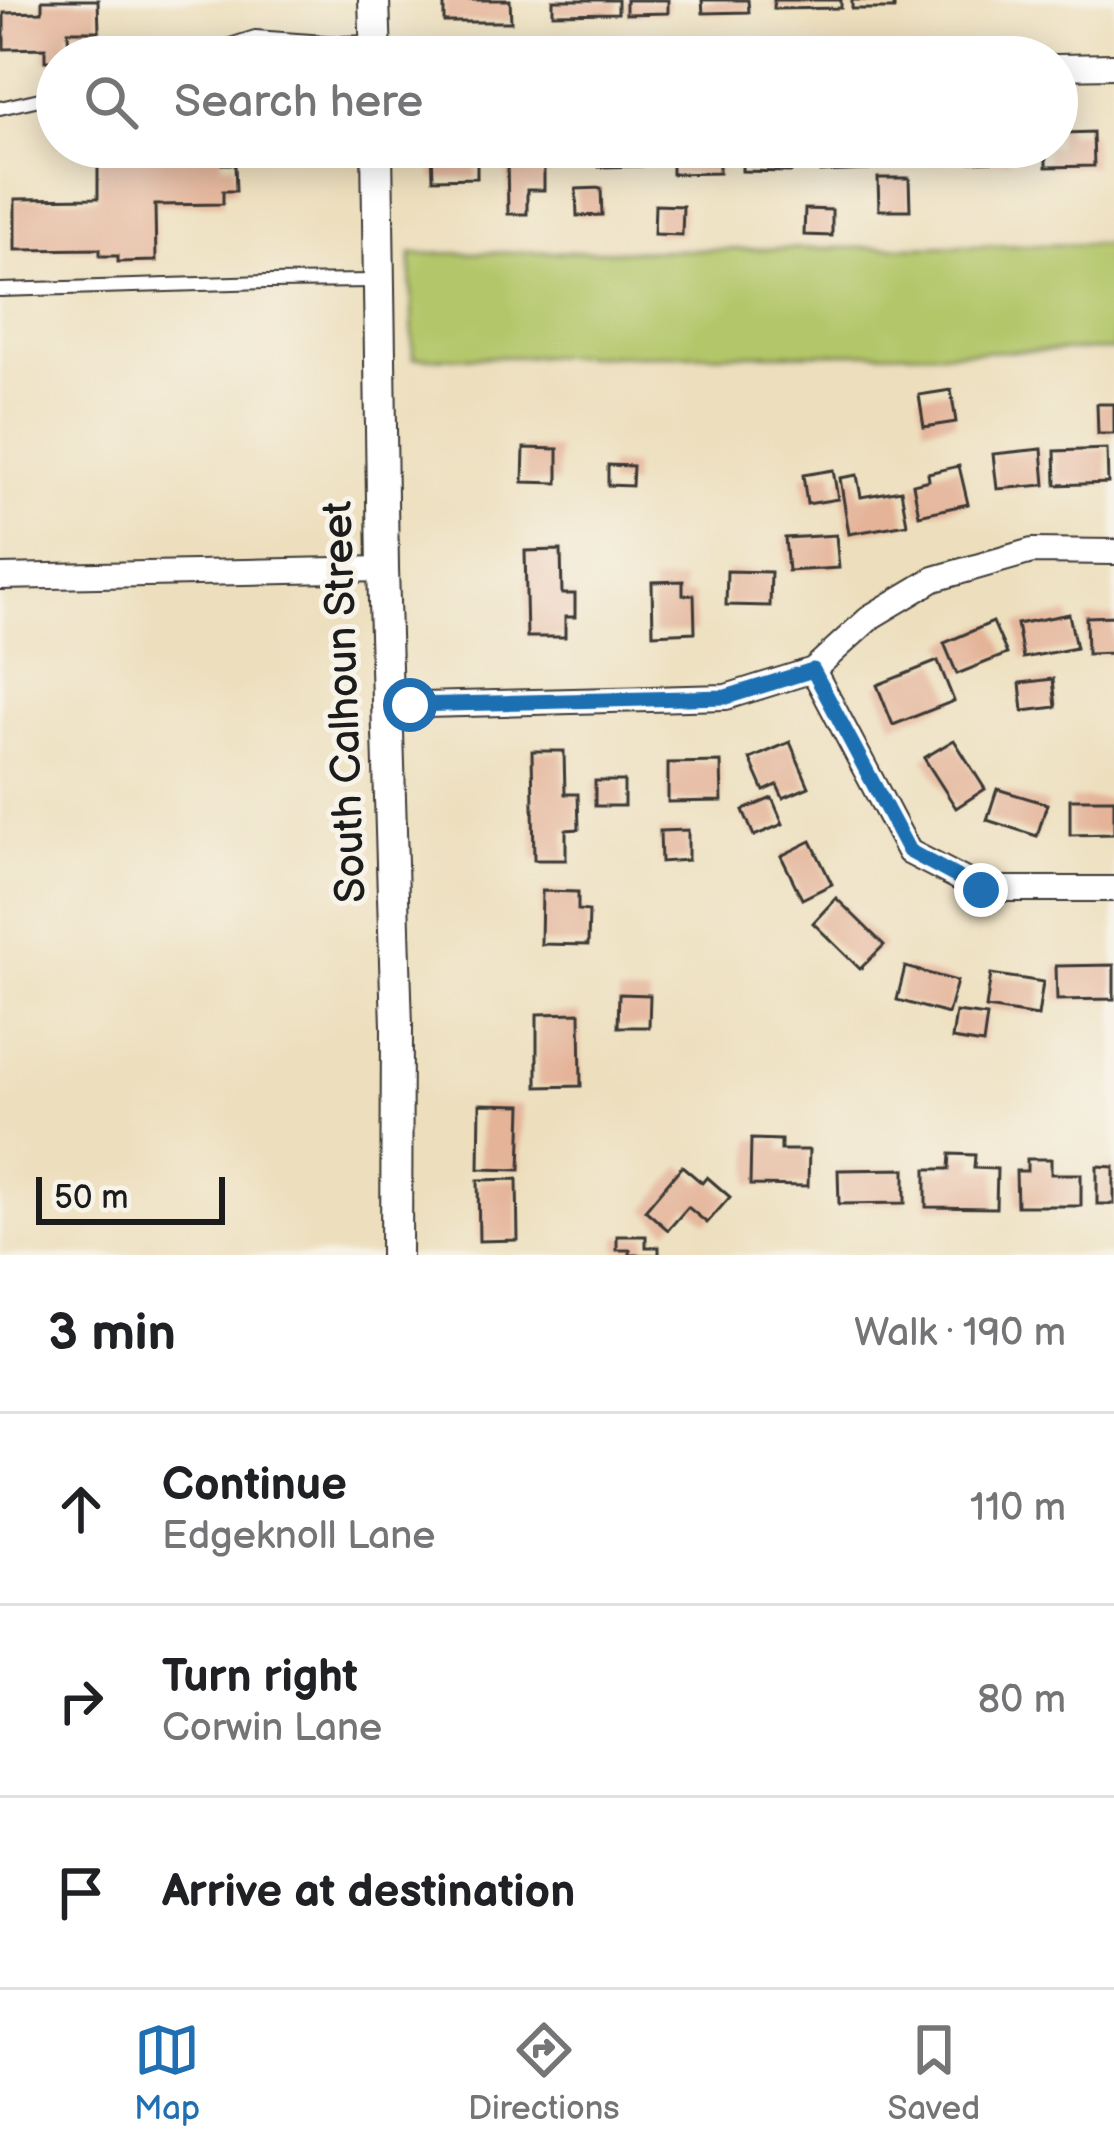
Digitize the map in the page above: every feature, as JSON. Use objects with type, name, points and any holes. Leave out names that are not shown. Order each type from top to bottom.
[{"type":"street","points":[[374,0],[375,36]]},
{"type":"street","points":[[1078,67],[1114,66]]},
{"type":"street","name":"South Calhoun Street","points":[[377,168],[382,569],[397,1027],[397,1255]]},
{"type":"street","points":[[386,706],[726,697],[813,670],[872,616],[934,579],[1032,551],[1114,552]]},
{"type":"street","points":[[0,577],[382,569]]},
{"type":"street","points":[[813,670],[909,851],[981,890],[1114,889]]},
{"type":"lane","points":[[0,108],[36,100]]},
{"type":"lane","points":[[0,290],[379,281]]},
{"type":"green space","points":[[1114,244],[1114,350],[413,358],[411,254]]},
{"type":"building","points":[[42,0],[98,0],[99,31],[36,36],[36,48],[4,49],[4,13],[42,12]]},
{"type":"building","points":[[444,0],[510,0],[511,22],[444,22]]},
{"type":"building","points":[[553,0],[618,0],[618,13],[553,14]]},
{"type":"building","points":[[626,0],[668,0],[668,13],[626,14]]},
{"type":"building","points":[[702,0],[748,0],[749,12],[703,13]]},
{"type":"building","points":[[774,0],[841,0],[841,8],[774,9]]},
{"type":"building","points":[[852,0],[894,0],[894,9],[852,9]]},
{"type":"building","points":[[1093,132],[1094,166],[1078,166],[1078,133]]},
{"type":"building","points":[[98,168],[235,168],[236,191],[223,191],[223,204],[155,205],[156,261],[118,262],[118,256],[100,256],[100,249],[15,250],[15,199],[98,198]]},
{"type":"building","points":[[433,168],[477,168],[477,178],[433,179]]},
{"type":"building","points":[[507,168],[544,168],[544,190],[527,190],[527,214],[508,214]]},
{"type":"building","points":[[672,168],[719,168],[719,173],[672,174]]},
{"type":"building","points":[[742,168],[791,168],[791,172]]},
{"type":"building","points":[[820,168],[869,168],[869,170],[820,172]]},
{"type":"building","points":[[878,178],[909,178],[910,210],[879,210]]},
{"type":"building","points":[[601,188],[602,215],[577,216],[576,189]]},
{"type":"building","points":[[655,205],[683,206],[682,235],[654,234]]},
{"type":"building","points":[[805,209],[832,210],[832,236],[804,235]]},
{"type":"building","points":[[951,390],[956,422],[924,427],[919,395]]},
{"type":"building","points":[[1097,404],[1114,404],[1114,434],[1098,434]]},
{"type":"building","points":[[524,448],[558,449],[558,483],[523,482]]},
{"type":"building","points":[[1042,449],[1045,485],[997,489],[993,454]]},
{"type":"building","points":[[1107,449],[1108,483],[1056,485],[1055,451]]},
{"type":"building","points":[[608,465],[633,466],[632,486],[608,485]]},
{"type":"building","points":[[959,466],[968,504],[919,515],[913,484],[929,480],[928,473]]},
{"type":"building","points":[[833,470],[838,499],[807,504],[803,475]]},
{"type":"building","points":[[857,475],[861,497],[901,490],[907,524],[849,534],[840,478]]},
{"type":"building","points":[[836,535],[839,568],[788,571],[785,538]]},
{"type":"building","points":[[561,550],[562,594],[575,594],[575,617],[565,617],[565,637],[527,637],[525,551]]},
{"type":"building","points":[[727,571],[771,572],[770,606],[726,605]]},
{"type":"building","points":[[683,581],[683,595],[694,595],[695,632],[653,634],[652,582]]},
{"type":"building","points":[[1069,614],[1076,648],[1023,658],[1017,624]]},
{"type":"building","points":[[1114,616],[1114,653],[1087,654],[1086,617]]},
{"type":"building","points":[[993,622],[1007,654],[957,674],[944,643]]},
{"type":"building","points":[[938,661],[954,701],[893,725],[877,685]]},
{"type":"building","points":[[1053,679],[1056,707],[1023,711],[1020,683]]},
{"type":"building","points":[[954,740],[985,789],[956,808],[924,758]]},
{"type":"building","points":[[790,742],[809,787],[783,798],[777,785],[764,791],[750,759]]},
{"type":"building","points":[[532,751],[564,751],[565,794],[578,794],[579,829],[566,830],[566,860],[534,860]]},
{"type":"building","points":[[721,762],[722,801],[668,802],[668,763]]},
{"type":"building","points":[[595,781],[624,781],[624,806],[595,806]]},
{"type":"building","points":[[997,789],[1047,804],[1037,836],[987,820]]},
{"type":"building","points":[[772,798],[783,824],[754,836],[743,810]]},
{"type":"building","points":[[1070,799],[1114,799],[1114,834],[1070,835]]},
{"type":"building","points":[[688,830],[688,860],[661,862],[660,831]]},
{"type":"building","points":[[811,841],[832,884],[802,899],[781,856]]},
{"type":"building","points":[[542,891],[578,892],[578,910],[589,911],[588,945],[541,944]]},
{"type":"building","points":[[836,898],[884,945],[860,969],[813,923]]},
{"type":"building","points":[[1114,965],[1114,999],[1057,1000],[1056,966]]},
{"type":"building","points":[[905,967],[957,981],[948,1014],[897,1000]]},
{"type":"building","points":[[991,974],[1043,982],[1038,1016],[986,1008]]},
{"type":"building","points":[[619,994],[650,995],[649,1027],[618,1027]]},
{"type":"building","points":[[956,1012],[987,1016],[983,1044],[952,1039]]},
{"type":"building","points":[[580,1013],[581,1086],[537,1087],[537,1014]]},
{"type":"building","points":[[480,1104],[522,1105],[520,1170],[479,1169]]},
{"type":"building","points":[[751,1139],[781,1140],[781,1150],[809,1150],[808,1186],[750,1185]]},
{"type":"building","points":[[950,1154],[975,1155],[974,1168],[997,1169],[996,1208],[926,1207],[926,1169],[949,1169]]},
{"type":"building","points":[[1027,1159],[1051,1159],[1051,1174],[1081,1174],[1081,1206],[1017,1206],[1016,1171],[1027,1171]]},
{"type":"building","points":[[682,1166],[702,1183],[707,1177],[730,1197],[707,1223],[688,1207],[668,1230],[645,1210]]},
{"type":"building","points":[[1097,1166],[1114,1167],[1114,1204],[1097,1204]]},
{"type":"building","points":[[905,1169],[905,1203],[839,1204],[838,1170]]},
{"type":"building","points":[[517,1179],[518,1240],[479,1241],[478,1180]]},
{"type":"building","points":[[617,1236],[646,1236],[646,1247],[659,1247],[659,1255],[617,1250]]},
{"type":"route","points":[[410,705],[726,697],[813,670],[909,851],[981,890]]}]
